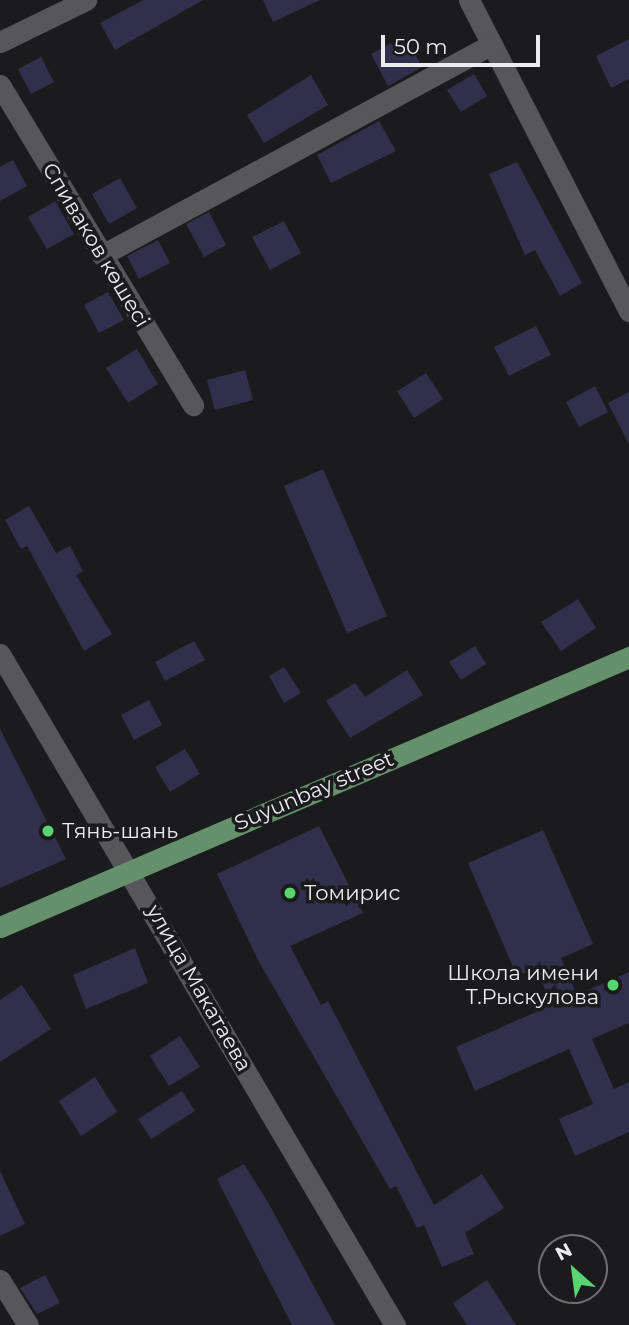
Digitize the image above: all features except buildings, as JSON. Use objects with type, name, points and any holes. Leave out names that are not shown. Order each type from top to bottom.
[{"type":"main road","name":"Suyunbay street","points":[[0,927],[629,657]]},
{"type":"street","points":[[0,42],[86,0]]},
{"type":"street","points":[[469,0],[629,311]]},
{"type":"street","points":[[102,255],[491,45]]},
{"type":"street","name":"Спиваков көшесі","points":[[0,85],[193,405]]},
{"type":"street","name":"улица Макатаева","points":[[0,654],[130,869],[395,1325]]},
{"type":"street","points":[[0,1280],[28,1325]]},
{"type":"place","name":"Тянь-шань","points":[[48,831]]},
{"type":"place","name":"Томирис","points":[[290,893]]},
{"type":"place","name":"Школа имени Т.Рыскулова","points":[[613,985]]}]
